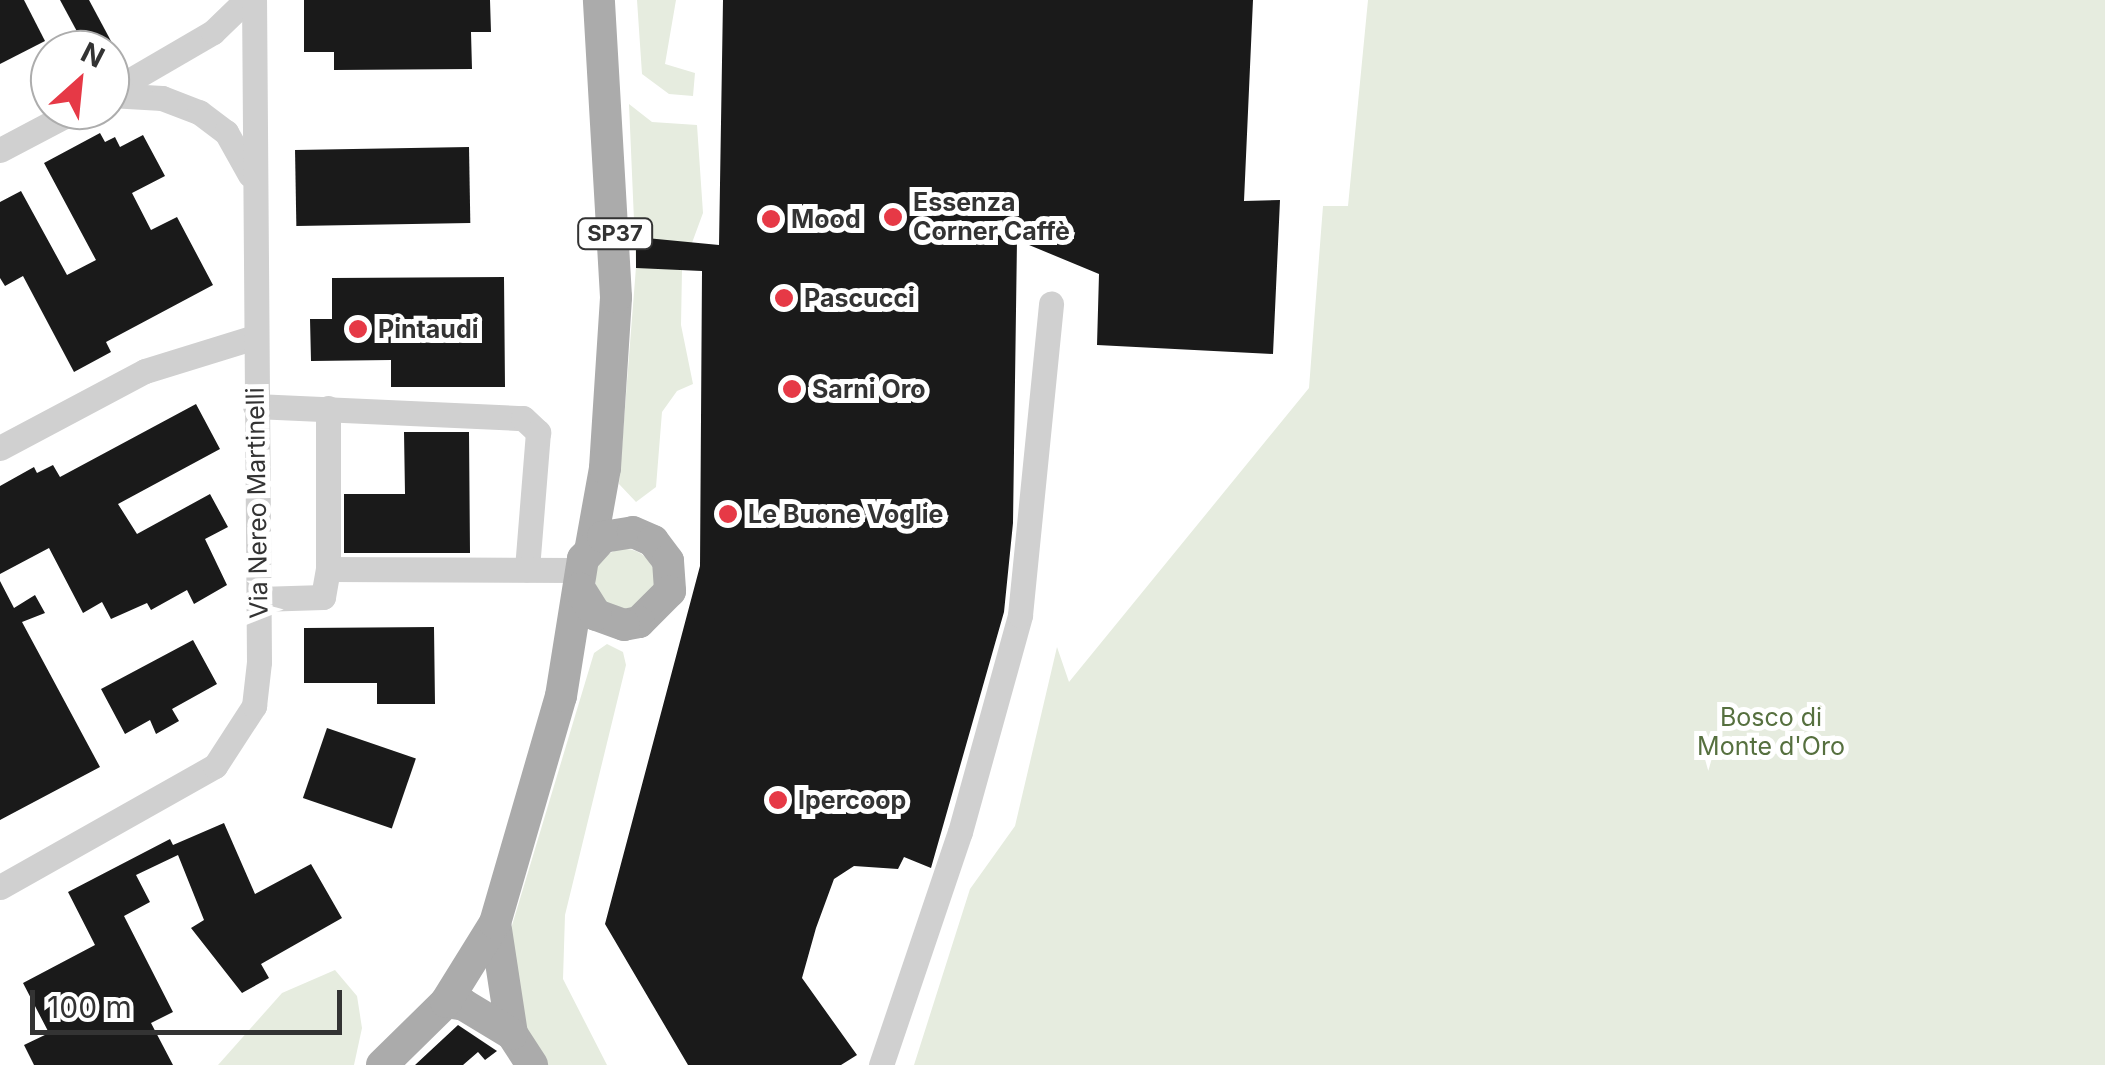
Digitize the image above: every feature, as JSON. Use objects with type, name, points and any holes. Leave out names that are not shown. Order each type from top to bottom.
[{"type":"main road","name":"SP37","points":[[382,1065],[446,1002],[495,923],[566,674],[605,468],[616,297],[599,0]]},
{"type":"main road","name":"SP37","points":[[566,674],[585,640],[609,622],[639,622],[653,616],[670,591],[662,550],[632,532],[605,468]]},
{"type":"main road","points":[[609,622],[596,614],[584,568],[632,532]]},
{"type":"main road","points":[[495,923],[512,1034],[532,1065]]},
{"type":"main road","points":[[446,1002],[464,1005],[512,1034]]},
{"type":"street","points":[[130,81],[214,32],[246,0]]},
{"type":"street","name":"Via Nereo Martinelli","points":[[5,879],[188,784],[230,749],[258,685],[254,0]]},
{"type":"street","points":[[130,95],[162,98],[199,112],[226,132],[254,186]]},
{"type":"street","points":[[0,150],[38,130]]},
{"type":"street","points":[[881,1065],[960,832],[1020,616],[1052,304]]},
{"type":"street","points":[[0,448],[146,371],[255,337]]},
{"type":"street","points":[[256,406],[523,418],[538,432],[528,570]]},
{"type":"street","points":[[258,599],[322,596],[328,569],[328,408]]},
{"type":"street","points":[[328,569],[584,568]]},
{"type":"green space","points":[[637,0],[676,0],[665,64],[695,73],[693,96],[669,94],[642,74]]},
{"type":"green space","name":"Bosco di Monte d'Oro","points":[[1368,0],[2105,0],[2105,1065],[914,1065],[970,889],[1015,826],[1057,647],[1069,682],[1309,388],[1323,206],[1348,206]]},
{"type":"green space","points":[[629,104],[652,122],[697,125],[703,213],[682,270],[681,325],[693,384],[677,391],[662,412],[656,487],[636,502],[619,484],[636,267]]},
{"type":"green space","points":[[625,549],[646,558],[655,579],[646,600],[625,609],[604,600],[595,579],[604,558]]},
{"type":"green space","points":[[607,644],[623,652],[626,665],[565,915],[563,979],[607,1065],[543,1065],[512,999],[510,932],[594,653]]},
{"type":"green space","points":[[335,970],[357,996],[362,1028],[354,1065],[218,1065],[282,993]]},
{"type":"building","points":[[0,0],[24,0],[39,30],[30,30],[30,49],[0,64]]},
{"type":"building","points":[[60,0],[89,0],[105,30],[76,30]]},
{"type":"building","points":[[304,0],[490,0],[491,32],[471,32],[472,69],[334,70],[334,52],[304,52]]},
{"type":"building","points":[[723,0],[1253,0],[1244,201],[1280,200],[1273,354],[1097,345],[1099,274],[1017,240],[1013,523],[1004,612],[931,868],[904,857],[898,869],[854,866],[834,879],[816,928],[802,978],[857,1055],[841,1065],[688,1065],[605,924],[700,566],[702,271],[636,268],[636,237],[719,245]]},
{"type":"building","points":[[100,133],[105,142],[115,137],[120,147],[143,135],[165,176],[132,193],[151,230],[177,217],[213,285],[106,342],[111,352],[74,372],[23,276],[5,286],[0,278],[0,202],[21,191],[67,275],[96,260],[44,163]]},
{"type":"building","points":[[469,147],[470,223],[296,226],[295,150]]},
{"type":"building","points":[[504,277],[505,387],[391,387],[391,360],[311,361],[310,319],[332,319],[332,278]]},
{"type":"building","points":[[196,404],[220,449],[118,504],[137,534],[210,494],[228,527],[205,539],[227,585],[194,604],[187,590],[151,610],[147,603],[111,619],[102,602],[83,613],[49,548],[0,574],[0,486],[34,467],[37,473],[53,465],[60,477]]},
{"type":"building","points":[[404,432],[469,432],[470,553],[344,553],[344,494],[405,494]]},
{"type":"building","points":[[0,581],[14,608],[35,595],[45,613],[22,622],[100,767],[0,820]]},
{"type":"building","points":[[434,627],[435,704],[377,704],[377,683],[304,683],[304,628]]},
{"type":"building","points":[[193,640],[217,684],[172,709],[179,721],[156,734],[150,720],[125,734],[101,689]]},
{"type":"building","points":[[327,728],[416,759],[392,829],[303,798]]},
{"type":"building","points":[[224,823],[255,894],[311,864],[342,918],[261,964],[269,978],[242,993],[191,928],[204,920],[178,855],[136,875],[150,902],[124,916],[173,1012],[151,1023],[173,1065],[34,1065],[24,1045],[49,1033],[23,983],[95,945],[68,892],[170,839],[173,845]]},
{"type":"building","points":[[458,1025],[497,1051],[485,1060],[478,1052],[463,1065],[415,1065]]},
{"type":"place","name":"Essenza Corner Caffè","points":[[893,217]]},
{"type":"place","name":"Mood","points":[[771,219]]},
{"type":"place","name":"Pascucci","points":[[784,298]]},
{"type":"place","name":"Pintaudi","points":[[358,329]]},
{"type":"place","name":"Sarni Oro","points":[[792,389]]},
{"type":"place","name":"Le Buone Voglie","points":[[728,514]]},
{"type":"place","name":"Ipercoop","points":[[778,800]]}]
